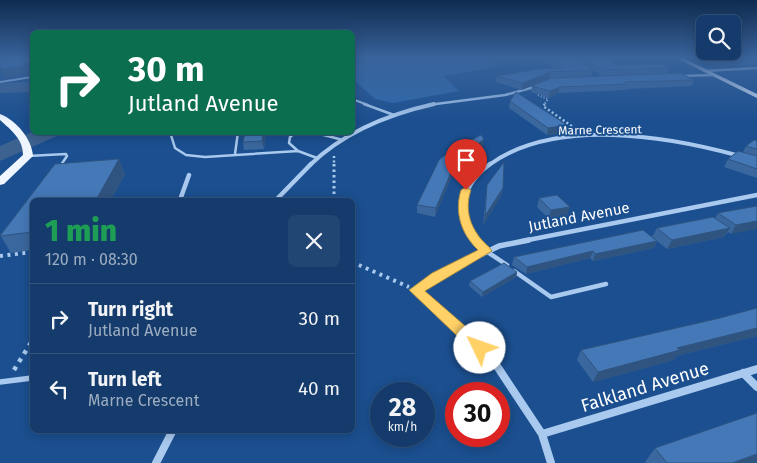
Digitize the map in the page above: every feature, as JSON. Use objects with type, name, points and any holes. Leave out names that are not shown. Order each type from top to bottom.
[{"type":"main road","points":[[721,79],[757,96]]},
{"type":"main road","points":[[0,182],[28,156],[29,146],[26,139],[2,120]]},
{"type":"street","points":[[355,134],[419,106],[449,100],[491,98],[526,91],[542,84]]},
{"type":"street","points":[[278,198],[317,158],[333,146],[353,135]]},
{"type":"street","name":"Marne Crescent","points":[[486,251],[476,242],[464,220],[461,204],[466,190],[478,172],[504,155],[522,147],[554,140],[588,138],[661,140],[704,147],[746,158]]},
{"type":"street","points":[[181,198],[189,174]]},
{"type":"street","name":"Jutland Avenue","points":[[416,290],[437,276],[499,246],[757,195]]},
{"type":"street","points":[[416,290],[493,360],[542,434],[551,463]]},
{"type":"street","name":"Falkland Avenue","points":[[542,434],[757,369]]},
{"type":"street","points":[[743,373],[757,387]]},
{"type":"street","points":[[156,463],[171,433]]},
{"type":"lane","points":[[0,82],[22,79]]},
{"type":"lane","points":[[355,100],[395,115]]},
{"type":"lane","points":[[171,135],[175,148],[186,155],[205,157],[298,151],[317,158]]},
{"type":"lane","points":[[235,154],[238,135]]},
{"type":"lane","points":[[292,135],[289,142],[298,151]]},
{"type":"lane","points":[[324,135],[343,140]]},
{"type":"lane","points":[[28,156],[52,152],[66,154],[67,156],[58,169],[66,167]]},
{"type":"lane","points":[[486,251],[551,297],[606,284]]},
{"type":"lane","points":[[0,382],[30,378]]},
{"type":"path","points":[[526,91],[548,99],[543,106],[588,138]]},
{"type":"path","points":[[333,146],[334,198]]},
{"type":"path","points":[[0,256],[30,252]]},
{"type":"path","points":[[355,263],[416,290]]},
{"type":"path","points":[[7,381],[30,344]]},
{"type":"shaded area","points":[[355,79],[446,79],[459,91],[393,103],[375,99],[355,81]]},
{"type":"building","points":[[507,79],[534,79],[523,83]]},
{"type":"building","points":[[550,79],[694,80],[625,82],[627,84],[560,87],[550,91],[532,86]]},
{"type":"building","points":[[516,92],[567,125],[548,128],[510,101]]},
{"type":"building","points":[[244,135],[263,135],[262,141],[243,142]]},
{"type":"building","points":[[481,135],[484,139],[454,165],[436,208],[417,205],[439,160],[450,151]]},
{"type":"building","points":[[754,140],[757,141],[757,149],[746,146]]},
{"type":"building","points":[[738,151],[757,156],[757,169],[728,159]]},
{"type":"building","points":[[119,159],[97,198],[30,198],[30,232],[0,236],[55,164]]},
{"type":"building","points":[[504,162],[503,188],[485,216],[487,185]]},
{"type":"building","points":[[557,195],[570,207],[551,210],[539,198]]},
{"type":"building","points":[[757,206],[757,221],[736,225],[718,213]]},
{"type":"building","points":[[713,217],[730,228],[672,240],[657,228]]},
{"type":"building","points":[[643,230],[657,241],[595,254],[593,251],[527,267],[514,257]]},
{"type":"building","points":[[504,263],[517,272],[483,292],[470,281]]},
{"type":"building","points":[[757,308],[757,328],[677,348],[680,350],[598,372],[581,350],[720,318]]},
{"type":"building","points":[[757,413],[757,454],[732,463],[667,463],[655,448]]},
{"type":"waterway","points":[[0,88],[30,87]]},
{"type":"waterway","points":[[0,154],[43,135]]},
{"type":"route","points":[[466,190],[461,204],[464,220],[476,242],[486,251],[437,276],[416,290],[480,348]]}]
